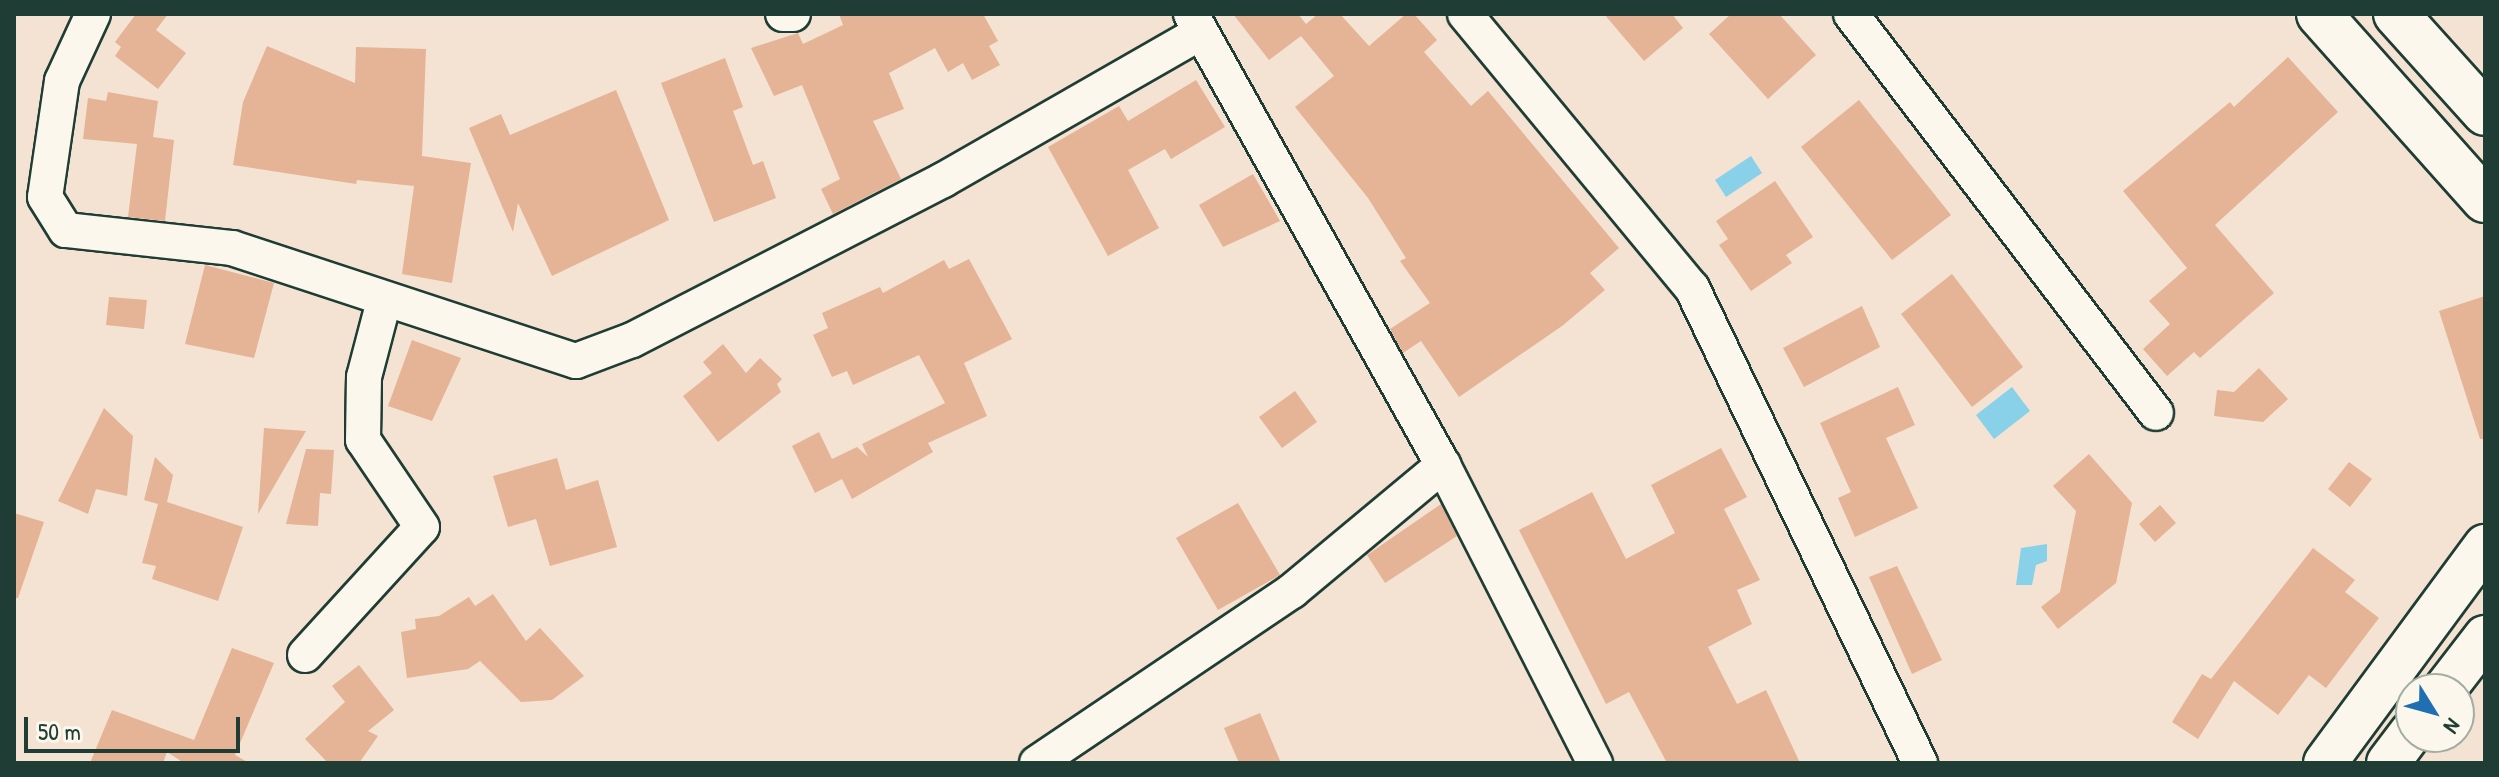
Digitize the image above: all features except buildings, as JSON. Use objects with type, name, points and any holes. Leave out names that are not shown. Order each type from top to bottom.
[{"type":"main road","points":[[2319,14],[2485,200]]},
{"type":"main road","points":[[2396,14],[2485,113]]},
{"type":"street","points":[[93,14],[62,81],[45,197],[66,230],[232,248],[308,268],[384,301],[576,361],[632,340],[943,180],[1196,23],[1443,465],[1595,763]]},
{"type":"street","points":[[783,14],[793,14]]},
{"type":"street","points":[[1465,14],[1692,288],[1920,763]]},
{"type":"street","points":[[1851,14],[2156,413]]},
{"type":"street","points":[[305,655],[422,527],[363,440],[364,377],[384,301]]},
{"type":"street","points":[[1037,763],[1292,591],[1443,465]]},
{"type":"street","points":[[2325,763],[2485,546]]},
{"type":"street","points":[[2457,673],[2485,637]]},
{"type":"water","points":[[1751,156],[1762,173],[1726,197],[1715,180]]},
{"type":"water","points":[[2012,387],[2030,411],[1994,439],[1976,415]]},
{"type":"water","points":[[2047,544],[2047,561],[2036,565],[2032,585],[2016,585],[2021,548]]}]
